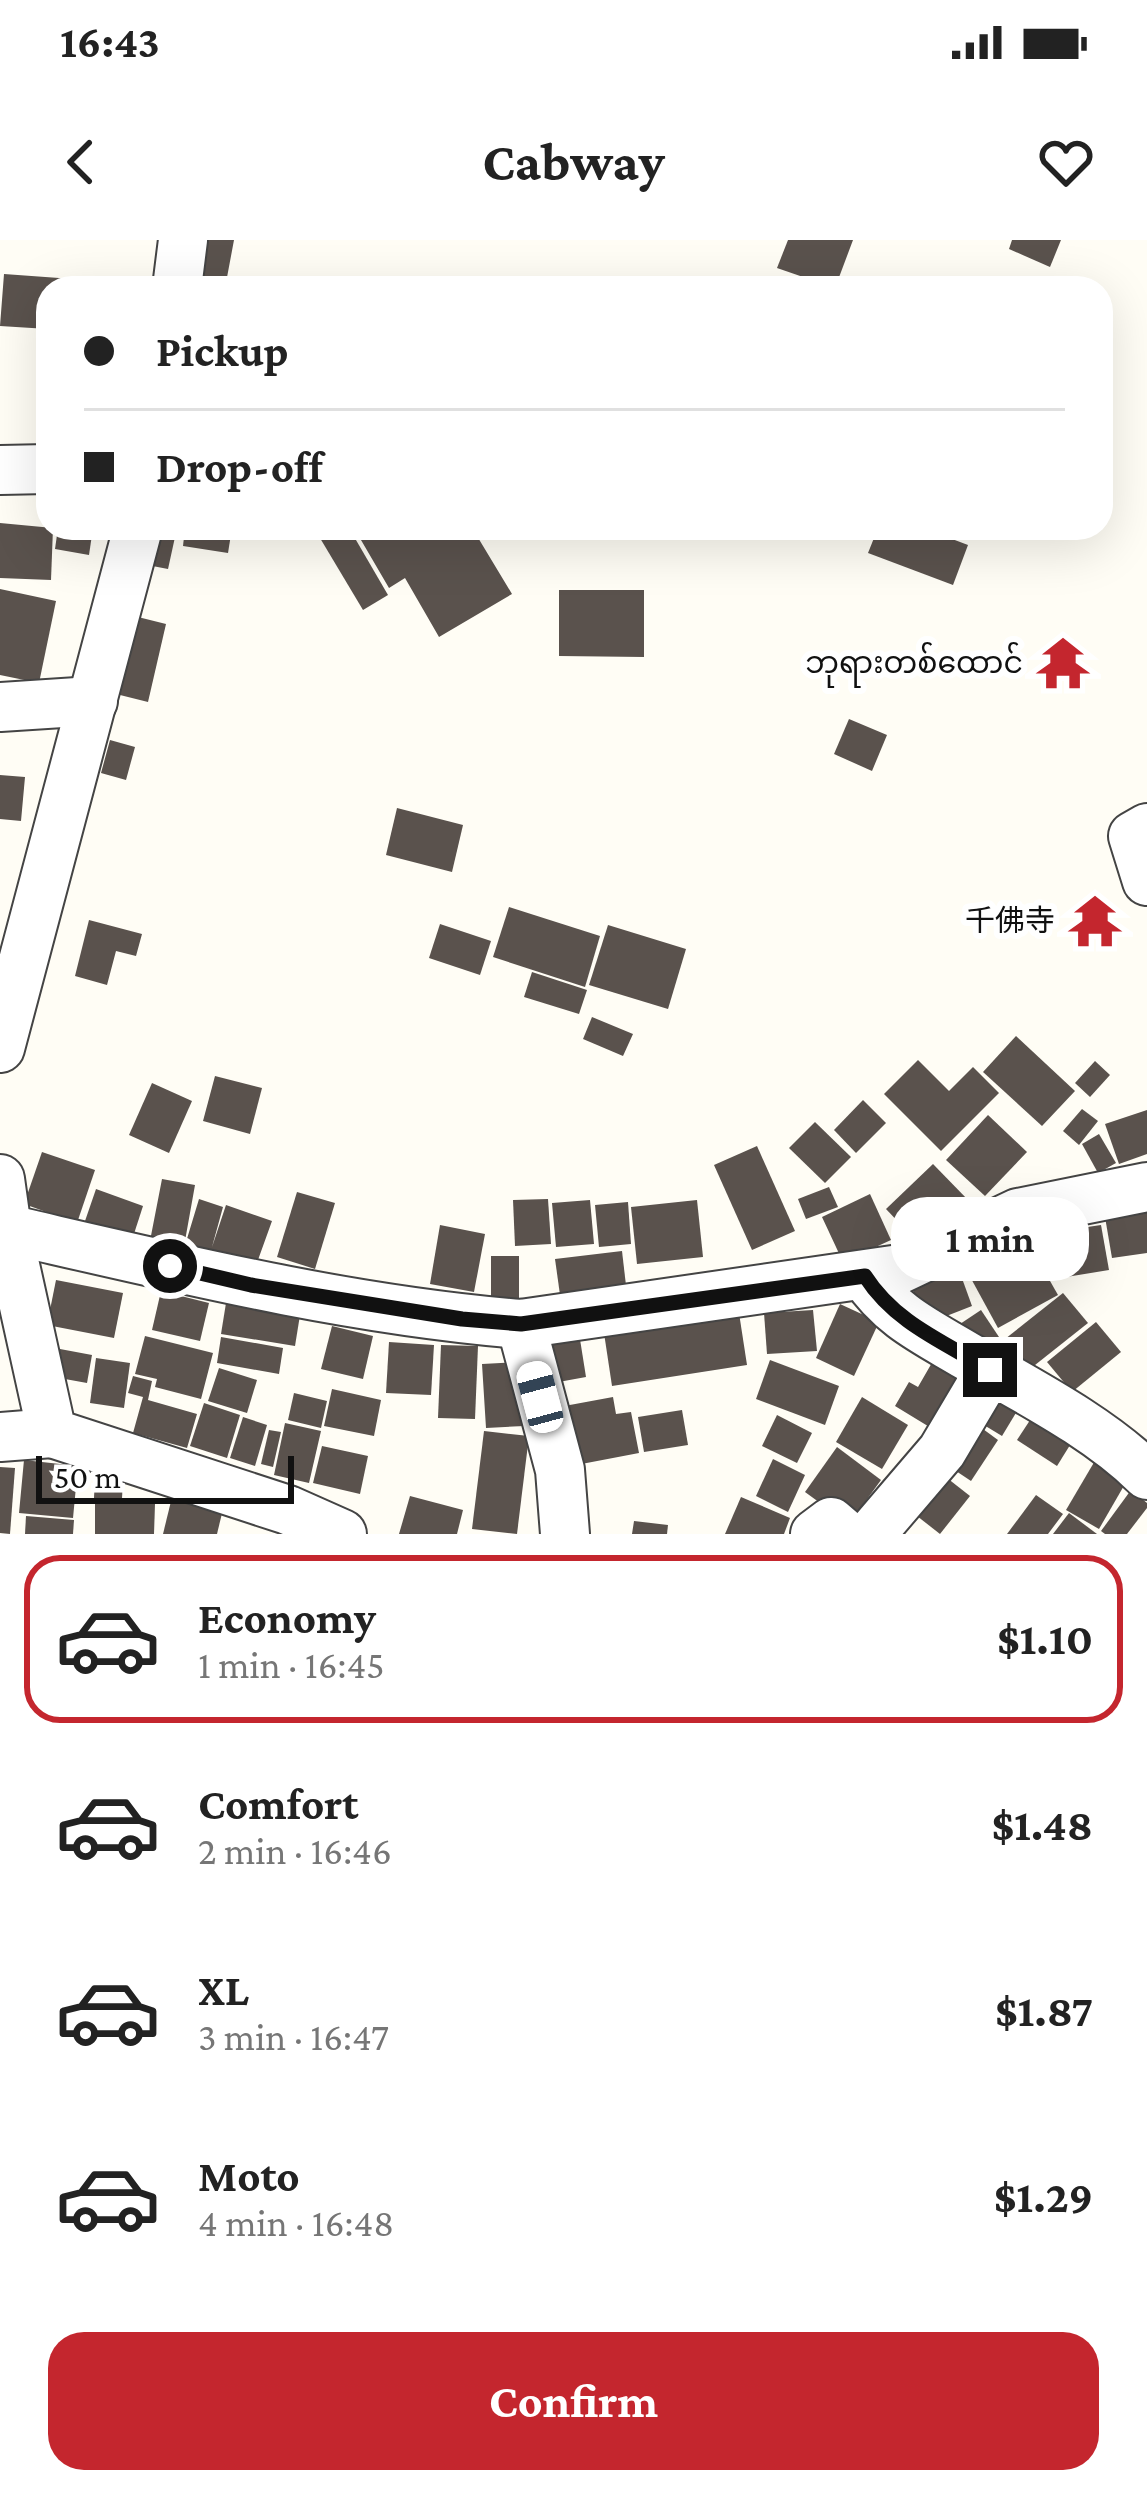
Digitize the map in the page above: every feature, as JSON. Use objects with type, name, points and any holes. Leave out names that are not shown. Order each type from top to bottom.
[{"type":"street","points":[[178,276],[183,240]]},
{"type":"street","points":[[0,470],[36,469]]},
{"type":"street","points":[[0,1048],[135,540]]},
{"type":"street","points":[[0,706],[93,701]]},
{"type":"street","points":[[1147,828],[1133,836],[1147,881]]},
{"type":"street","points":[[0,1179],[52,1432]]},
{"type":"street","points":[[7,1229],[251,1285],[521,1324],[900,1269],[1018,1213],[1147,1187]]},
{"type":"street","points":[[865,1276],[900,1318],[990,1370],[1147,1475]]},
{"type":"street","points":[[521,1324],[560,1470],[565,1534]]},
{"type":"street","points":[[871,1534],[942,1451],[990,1370]]},
{"type":"street","points":[[0,1437],[52,1432],[288,1510],[342,1534]]},
{"type":"street","points":[[815,1534],[831,1522],[845,1534]]},
{"type":"building","points":[[204,240],[234,240],[227,276],[197,276]]},
{"type":"building","points":[[788,240],[853,240],[840,276],[800,276],[777,268]]},
{"type":"building","points":[[1012,240],[1061,240],[1050,267],[1009,249]]},
{"type":"building","points":[[4,274],[36,276],[36,328],[0,326]]},
{"type":"building","points":[[0,523],[36,526],[36,540],[53,540],[51,580],[0,578]]},
{"type":"building","points":[[56,540],[91,540],[89,555],[55,549]]},
{"type":"building","points":[[147,540],[174,540],[168,569],[142,564]]},
{"type":"building","points":[[184,540],[230,540],[228,553],[183,546]]},
{"type":"building","points":[[321,540],[356,540],[388,595],[363,610]]},
{"type":"building","points":[[361,540],[479,540],[512,594],[439,637],[405,578],[389,588]]},
{"type":"building","points":[[873,540],[955,540],[968,545],[953,585],[868,553]]},
{"type":"building","points":[[0,589],[56,601],[39,683],[0,675]]},
{"type":"building","points":[[559,590],[644,590],[644,657],[559,656]]},
{"type":"building","points":[[134,616],[166,624],[148,702],[116,694]]},
{"type":"building","points":[[849,719],[887,735],[872,771],[834,754]]},
{"type":"building","points":[[110,740],[135,747],[126,780],[101,773]]},
{"type":"building","points":[[0,775],[25,777],[21,821],[0,819]]},
{"type":"building","points":[[397,808],[463,825],[452,872],[386,855]]},
{"type":"building","points":[[509,907],[600,936],[585,987],[493,957]]},
{"type":"building","points":[[89,920],[142,934],[136,956],[116,951],[107,985],[75,976]]},
{"type":"building","points":[[440,924],[491,941],[480,975],[429,958]]},
{"type":"building","points":[[608,925],[686,949],[668,1009],[589,985]]},
{"type":"building","points":[[532,972],[587,990],[579,1014],[524,997]]},
{"type":"building","points":[[592,1017],[633,1034],[623,1056],[583,1039]]},
{"type":"building","points":[[1016,1036],[1075,1091],[1042,1126],[983,1072]]},
{"type":"building","points":[[918,1060],[949,1091],[973,1067],[999,1093],[941,1151],[884,1094]]},
{"type":"building","points":[[1095,1061],[1110,1075],[1090,1097],[1075,1083]]},
{"type":"building","points":[[215,1076],[262,1088],[250,1134],[203,1121]]},
{"type":"building","points":[[152,1083],[192,1101],[169,1153],[129,1135]]},
{"type":"building","points":[[863,1100],[886,1123],[856,1153],[834,1130]]},
{"type":"building","points":[[1082,1109],[1098,1121],[1079,1145],[1063,1131]]},
{"type":"building","points":[[1147,1110],[1147,1154],[1119,1164],[1105,1124]]},
{"type":"building","points":[[988,1115],[1027,1152],[985,1196],[946,1160]]},
{"type":"building","points":[[815,1122],[851,1157],[825,1183],[789,1148]]},
{"type":"building","points":[[1099,1134],[1116,1163],[1098,1173],[1082,1144]]},
{"type":"building","points":[[757,1146],[795,1231],[752,1250],[714,1165]]},
{"type":"building","points":[[42,1152],[95,1170],[77,1223],[24,1204]]},
{"type":"building","points":[[933,1164],[969,1201],[922,1247],[886,1209]]},
{"type":"building","points":[[162,1179],[195,1185],[183,1252],[199,1199],[223,1207],[212,1247],[226,1205],[272,1221],[254,1271],[149,1246]]},
{"type":"building","points":[[829,1187],[838,1207],[806,1219],[798,1199]]},
{"type":"building","points":[[96,1189],[143,1206],[132,1240],[84,1224]]},
{"type":"building","points":[[297,1192],[335,1203],[315,1269],[277,1257]]},
{"type":"building","points":[[870,1194],[891,1240],[843,1262],[822,1217]]},
{"type":"building","points":[[548,1199],[551,1244],[515,1246],[513,1200]]},
{"type":"building","points":[[590,1200],[594,1244],[556,1247],[552,1203]]},
{"type":"building","points":[[697,1200],[703,1257],[637,1264],[631,1207]]},
{"type":"building","points":[[628,1202],[631,1244],[599,1247],[595,1205]]},
{"type":"building","points":[[1147,1210],[1147,1253],[1112,1258],[1105,1217]]},
{"type":"building","points":[[440,1225],[485,1234],[474,1292],[430,1284]]},
{"type":"building","points":[[1101,1225],[1109,1270],[1054,1279],[1047,1233]]},
{"type":"building","points":[[1021,1230],[1058,1295],[998,1328],[962,1262]]},
{"type":"building","points":[[622,1251],[627,1294],[561,1302],[555,1259]]},
{"type":"building","points":[[491,1256],[519,1256],[519,1314],[491,1314]]},
{"type":"building","points":[[959,1270],[972,1306],[926,1324],[912,1288]]},
{"type":"building","points":[[56,1280],[123,1293],[114,1338],[47,1325]]},
{"type":"building","points":[[161,1291],[209,1303],[200,1341],[152,1330]]},
{"type":"building","points":[[1063,1293],[1088,1323],[1030,1369],[1005,1339]]},
{"type":"building","points":[[226,1303],[300,1315],[295,1346],[221,1334]]},
{"type":"building","points":[[840,1304],[879,1322],[854,1376],[816,1358]]},
{"type":"building","points":[[813,1310],[817,1351],[767,1354],[764,1313]]},
{"type":"building","points":[[981,1310],[999,1337],[973,1355],[954,1328]]},
{"type":"building","points":[[739,1313],[747,1365],[612,1386],[604,1333]]},
{"type":"building","points":[[1096,1322],[1121,1352],[1072,1392],[1047,1362]]},
{"type":"building","points":[[332,1326],[373,1336],[363,1379],[321,1369]]},
{"type":"building","points":[[579,1333],[586,1377],[553,1383],[546,1339]]},
{"type":"building","points":[[145,1336],[213,1353],[201,1399],[155,1387],[157,1379],[135,1374]]},
{"type":"building","points":[[221,1337],[283,1348],[279,1374],[217,1363]]},
{"type":"building","points":[[389,1342],[434,1345],[431,1395],[386,1393]]},
{"type":"building","points":[[441,1345],[478,1346],[475,1419],[438,1418]]},
{"type":"building","points":[[60,1349],[92,1355],[87,1383],[54,1377]]},
{"type":"building","points":[[937,1354],[970,1374],[936,1431],[895,1406],[909,1382],[918,1387]]},
{"type":"building","points":[[96,1358],[130,1363],[124,1408],[90,1403]]},
{"type":"building","points":[[770,1360],[839,1386],[825,1425],[756,1399]]},
{"type":"building","points":[[520,1362],[524,1426],[486,1428],[482,1364]]},
{"type":"building","points":[[219,1368],[257,1380],[247,1413],[208,1401]]},
{"type":"building","points":[[133,1376],[152,1381],[148,1400],[197,1414],[187,1448],[133,1433],[143,1397],[128,1393]]},
{"type":"building","points":[[994,1386],[1022,1403],[1002,1436],[974,1419]]},
{"type":"building","points":[[332,1389],[381,1400],[374,1436],[324,1426]]},
{"type":"building","points":[[294,1393],[327,1401],[321,1428],[288,1420]]},
{"type":"building","points":[[613,1397],[616,1414],[631,1412],[639,1453],[571,1466],[559,1407]]},
{"type":"building","points":[[862,1397],[908,1425],[882,1469],[836,1442]]},
{"type":"building","points":[[204,1403],[240,1415],[227,1458],[190,1446]]},
{"type":"building","points":[[682,1410],[688,1445],[644,1452],[638,1417]]},
{"type":"building","points":[[1036,1411],[1075,1437],[1057,1466],[1017,1440]]},
{"type":"building","points":[[777,1415],[812,1433],[797,1463],[762,1446]]},
{"type":"building","points":[[243,1417],[267,1425],[255,1466],[230,1458]]},
{"type":"building","points":[[972,1421],[998,1440],[971,1481],[944,1463]]},
{"type":"building","points":[[285,1423],[321,1431],[309,1483],[274,1475]]},
{"type":"building","points":[[269,1430],[281,1432],[273,1467],[261,1464]]},
{"type":"building","points":[[484,1431],[529,1436],[517,1534],[472,1529]]},
{"type":"building","points":[[322,1446],[368,1456],[360,1494],[313,1483]]},
{"type":"building","points":[[837,1447],[881,1480],[849,1524],[805,1492]]},
{"type":"building","points":[[773,1459],[805,1475],[788,1512],[756,1496]]},
{"type":"building","points":[[1096,1459],[1129,1477],[1099,1529],[1066,1510]]},
{"type":"building","points":[[24,1460],[78,1466],[73,1518],[19,1513]]},
{"type":"building","points":[[0,1467],[15,1468],[10,1534],[0,1533]]},
{"type":"building","points":[[933,1467],[970,1496],[940,1534],[903,1505]]},
{"type":"building","points":[[95,1476],[123,1477],[122,1499],[94,1498]]},
{"type":"building","points":[[1131,1490],[1147,1508],[1127,1534],[1105,1534],[1101,1531]]},
{"type":"building","points":[[173,1493],[224,1505],[217,1534],[163,1534]]},
{"type":"building","points":[[1036,1495],[1063,1514],[1048,1534],[1007,1534]]},
{"type":"building","points":[[410,1496],[463,1510],[457,1534],[399,1534]]},
{"type":"building","points":[[741,1497],[790,1518],[784,1534],[725,1534]]},
{"type":"building","points":[[95,1502],[155,1504],[154,1534],[95,1534]]},
{"type":"building","points":[[1069,1513],[1097,1534],[1053,1534]]},
{"type":"building","points":[[26,1516],[74,1520],[73,1534],[25,1534]]},
{"type":"building","points":[[634,1521],[668,1525],[667,1534],[632,1534]]},
{"type":"place","name":"ဘုရားတစ်ထောင်","points":[[1063,663]]},
{"type":"place","name":"千佛寺","points":[[1095,921]]},
{"type":"route","points":[[170,1266],[251,1285],[521,1324],[865,1276],[900,1318],[990,1370]]}]
